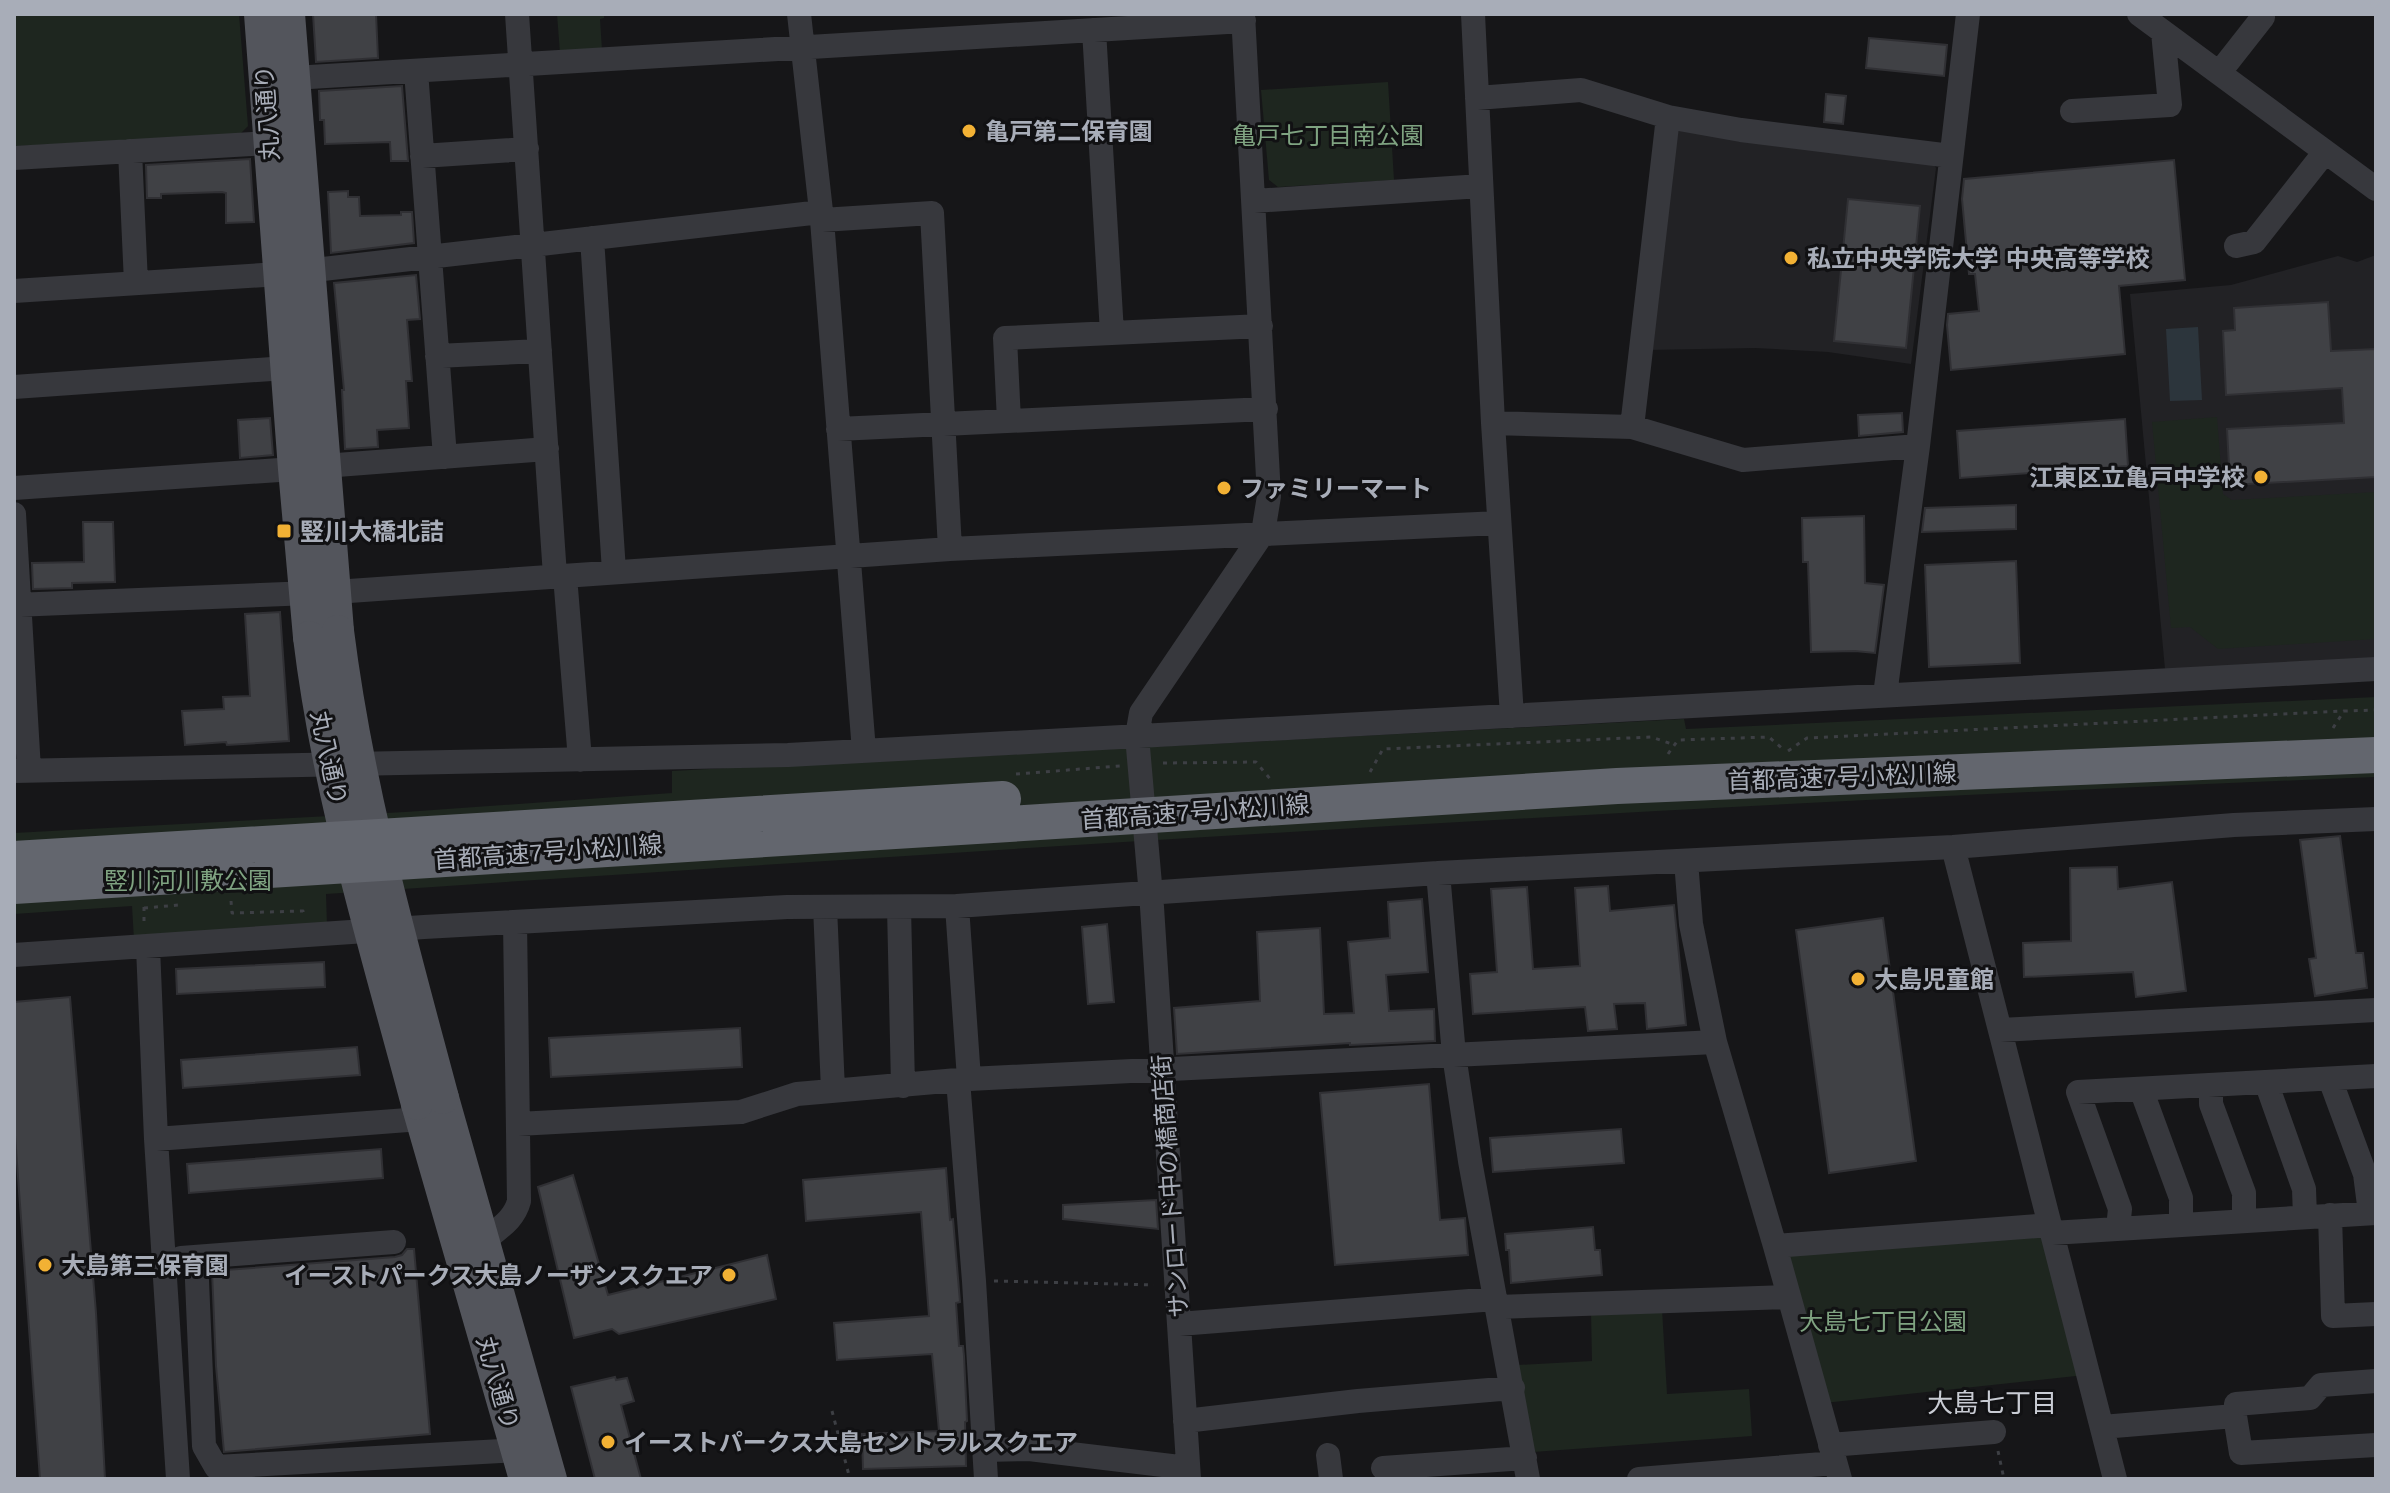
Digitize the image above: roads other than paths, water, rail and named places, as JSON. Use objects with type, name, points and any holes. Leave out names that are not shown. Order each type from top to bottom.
[{"type":"highway","name":"首都高速7号小松川線","points":[[14,859],[1600,763],[2376,731]]},
{"type":"highway","name":"首都高速7号小松川線","points":[[14,886],[1602,787],[2376,755]]},
{"type":"main road","name":"丸八通り","points":[[260,14],[269,143],[295,272],[286,368],[309,468]]},
{"type":"main road","name":"丸八通り","points":[[289,14],[293,78],[295,272],[324,634],[346,696],[362,784],[386,884],[427,1107],[521,1465]]},
{"type":"main road","name":"丸八通り","points":[[427,1107],[485,1240],[551,1479]]},
{"type":"street","points":[[517,14],[547,449],[580,760]]},
{"type":"street","points":[[799,14],[821,216],[864,751]]},
{"type":"street","points":[[1473,14],[1493,423],[1512,716]]},
{"type":"street","points":[[1885,695],[1918,446],[1968,14]]},
{"type":"street","points":[[2139,14],[2376,189]]},
{"type":"street","points":[[2219,73],[2263,17],[2262,14]]},
{"type":"street","points":[[293,78],[1094,30],[1244,17],[1269,496],[1263,533],[1141,713],[1137,736]]},
{"type":"street","points":[[1094,30],[1112,333]]},
{"type":"street","points":[[2072,111],[2170,105],[2163,32]]},
{"type":"street","points":[[416,71],[445,457]]},
{"type":"street","points":[[1477,98],[1581,90],[1668,117],[1741,130],[1951,156]]},
{"type":"street","points":[[1632,427],[1668,117]]},
{"type":"street","points":[[14,158],[269,143]]},
{"type":"street","points":[[422,156],[527,149]]},
{"type":"street","points":[[130,151],[136,283]]},
{"type":"street","points":[[2236,246],[2254,242],[2325,152]]},
{"type":"street","points":[[1254,201],[1481,186]]},
{"type":"street","points":[[14,291],[295,272],[821,216],[932,213],[950,549]]},
{"type":"street","points":[[592,238],[614,571]]},
{"type":"street","points":[[1009,421],[1005,338],[1261,326]]},
{"type":"street","points":[[437,356],[540,351]]},
{"type":"street","points":[[14,387],[286,368]]},
{"type":"street","points":[[838,429],[1266,409]]},
{"type":"street","points":[[1493,423],[1632,427],[1743,460],[1918,446]]},
{"type":"street","points":[[14,488],[547,449]]},
{"type":"street","points":[[14,514],[21,770],[580,760],[864,751],[2376,669]]},
{"type":"street","points":[[17,605],[320,593],[950,549],[1499,523]]},
{"type":"street","name":"サンロード中の橋商店街","points":[[1137,736],[1151,893],[1189,1473]]},
{"type":"street","points":[[14,955],[787,907],[957,906],[1438,873],[1953,847],[2234,825],[2376,819]]},
{"type":"street","points":[[1953,847],[2115,1479]]},
{"type":"street","points":[[1686,861],[1691,924],[1715,1042],[1835,1462]]},
{"type":"street","points":[[1383,1468],[1526,1468],[1470,1161],[1454,1055],[1438,873]]},
{"type":"street","points":[[957,906],[986,1479]]},
{"type":"street","points":[[825,907],[833,1090]]},
{"type":"street","points":[[899,907],[903,1086]]},
{"type":"street","points":[[485,1240],[508,1222],[516,1212],[519,1201],[515,922]]},
{"type":"street","points":[[146,947],[178,1479]]},
{"type":"street","points":[[2000,1030],[2376,1010]]},
{"type":"street","points":[[518,1124],[741,1112],[797,1094],[964,1080],[1715,1042]]},
{"type":"street","points":[[2118,1228],[2120,1209],[2078,1092],[2376,1076]]},
{"type":"street","points":[[1775,1246],[2373,1213],[2365,1174],[2330,1079]]},
{"type":"street","points":[[2266,1082],[2304,1189],[2305,1217]]},
{"type":"street","points":[[2211,1085],[2211,1104],[2244,1193],[2244,1220]]},
{"type":"street","points":[[2141,1089],[2181,1198],[2181,1224]]},
{"type":"street","points":[[156,1139],[427,1107]]},
{"type":"street","points":[[2330,1215],[2333,1316],[2376,1314]]},
{"type":"street","points":[[163,1259],[394,1242]]},
{"type":"street","points":[[196,1257],[204,1446],[216,1467],[521,1465]]},
{"type":"street","points":[[1179,1324],[1496,1303],[1789,1297]]},
{"type":"street","points":[[2376,1381],[2321,1385],[2310,1398],[2236,1404],[2235,1416],[2241,1453],[2376,1445]]},
{"type":"street","points":[[1185,1421],[1358,1401],[1513,1388]]},
{"type":"street","points":[[2102,1427],[2235,1416]]},
{"type":"street","points":[[1639,1479],[1835,1462],[1994,1432]]},
{"type":"street","points":[[984,1450],[1029,1449],[1189,1473]]},
{"type":"place","name":"亀戸第二保育園","points":[[969,131]]},
{"type":"place","name":"私立中央学院大学 中央高等学校","points":[[1791,258]]},
{"type":"place","name":"江東区立亀戸中学校","points":[[2261,477]]},
{"type":"place","name":"ファミリーマート","points":[[1224,488]]},
{"type":"place","name":"竪川大橋北詰","points":[[284,531]]},
{"type":"place","name":"大島児童館","points":[[1858,979]]},
{"type":"place","name":"大島第三保育園","points":[[45,1265]]},
{"type":"place","name":"イーストパークス大島ノーザンスクエア","points":[[729,1275]]},
{"type":"place","name":"イーストパークス大島セントラルスクエア","points":[[608,1442]]},
{"type":"district","name":"大島七丁目","points":[[1992,1403]]},
{"type":"park label","name":"亀戸七丁目南公園","points":[[1328,135]]},
{"type":"park label","name":"竪川河川敷公園","points":[[188,880]]},
{"type":"park label","name":"大島七丁目公園","points":[[1883,1321]]}]
